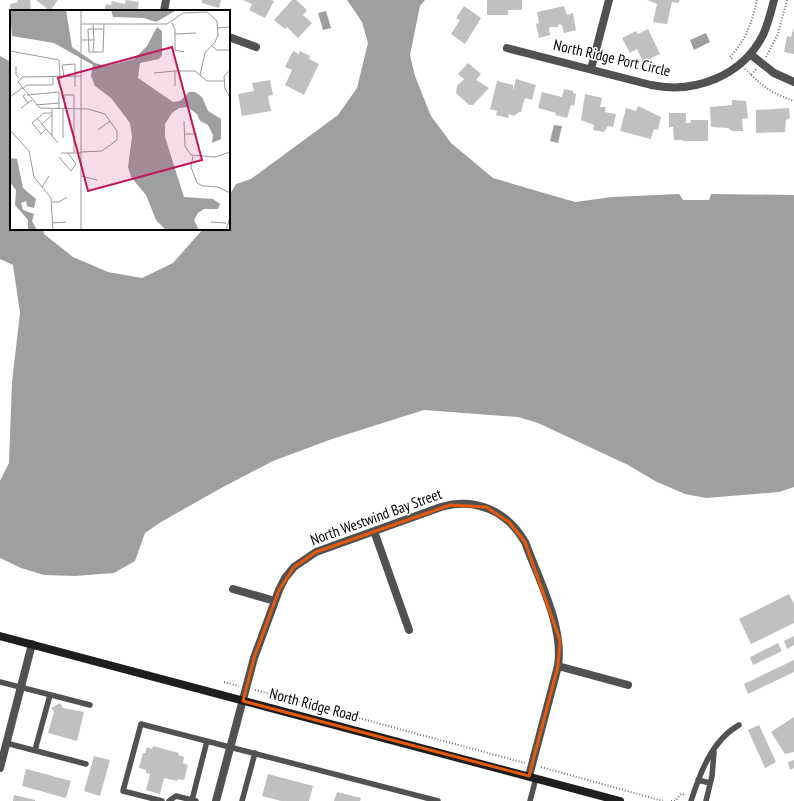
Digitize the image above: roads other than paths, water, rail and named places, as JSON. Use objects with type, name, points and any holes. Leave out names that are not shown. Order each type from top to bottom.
[{"type":"main road","name":"North Ridge Road","points":[[0,636],[620,801]]},
{"type":"street","points":[[164,10],[166,0]]},
{"type":"street","points":[[591,69],[609,0]]},
{"type":"street","name":"North Ridge Port Circle","points":[[507,48],[656,86],[687,87],[712,81],[727,73],[750,54],[763,35],[774,0]]},
{"type":"street","points":[[230,37],[256,47]]},
{"type":"street","points":[[750,54],[774,73],[794,82]]},
{"type":"street","name":"North Westwind Bay Street","points":[[216,801],[254,658],[285,578],[294,567],[305,558],[316,552],[450,505],[474,504],[486,507],[510,522],[525,542],[557,628],[560,653],[558,666],[532,765],[532,777]]},
{"type":"street","points":[[374,531],[409,630]]},
{"type":"street","points":[[233,589],[275,601]]},
{"type":"street","points":[[0,768],[1,759],[32,644]]},
{"type":"street","points":[[558,666],[628,685]]},
{"type":"lane","points":[[0,682],[90,705]]},
{"type":"lane","points":[[36,750],[50,695]]},
{"type":"lane","points":[[162,801],[123,791],[141,724],[438,801]]},
{"type":"lane","points":[[691,801],[700,773],[723,736],[739,725]]},
{"type":"lane","points":[[169,801],[176,796],[194,800],[207,741]]},
{"type":"lane","points":[[6,742],[86,764]]},
{"type":"lane","points":[[706,801],[714,751]]},
{"type":"lane","points":[[242,801],[255,753]]},
{"type":"lane","points":[[530,801],[532,777]]},
{"type":"lane","points":[[698,780],[710,783]]}]
